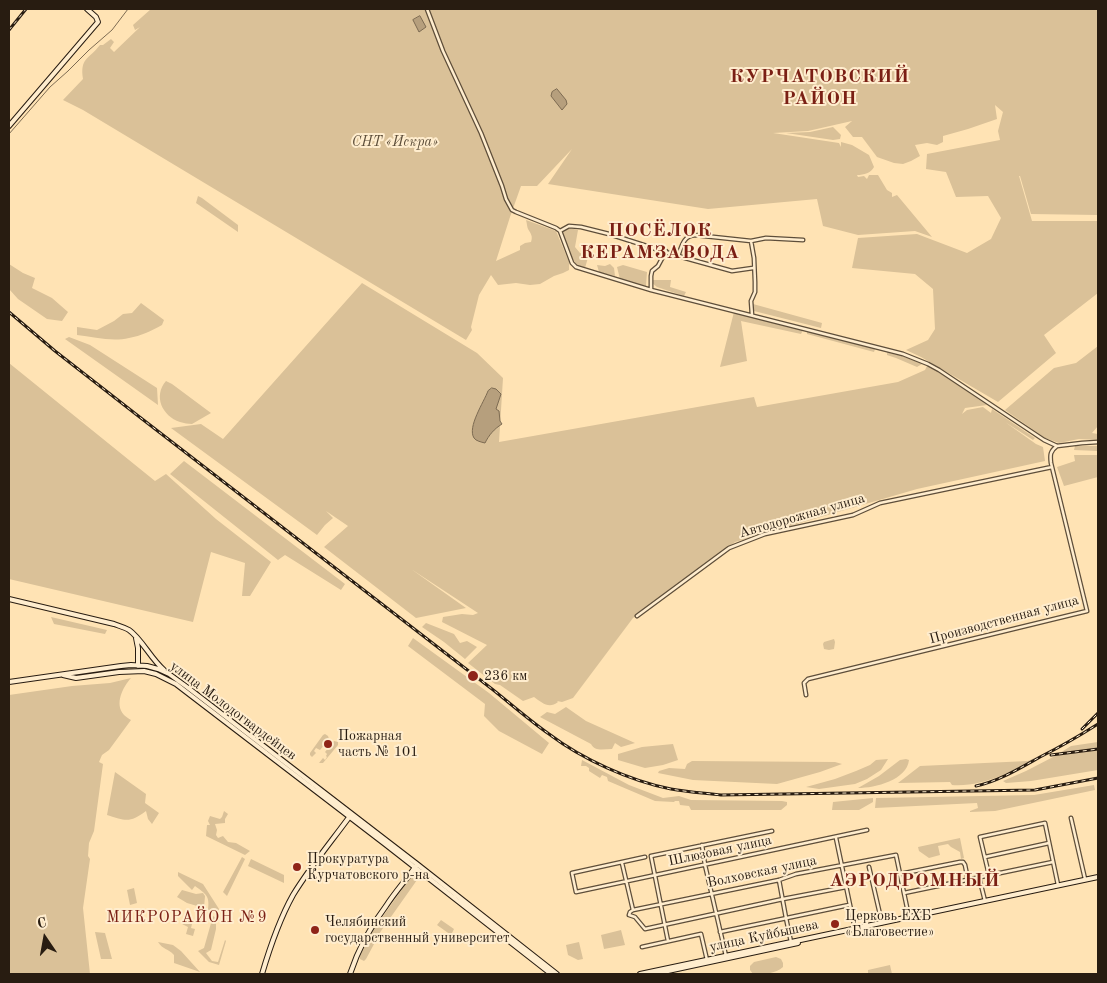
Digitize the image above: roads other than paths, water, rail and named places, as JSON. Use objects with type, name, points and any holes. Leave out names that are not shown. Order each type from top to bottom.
[{"type":"main road","points":[[9,126],[98,22],[88,9]]},
{"type":"main road","points":[[9,599],[122,627],[131,631],[154,660],[169,674]]},
{"type":"main road","points":[[136,636],[139,671]]},
{"type":"main road","name":"улица Молодогвардейцев","points":[[61,675],[121,666],[153,668],[169,674],[187,687],[257,744]]},
{"type":"main road","name":"улица Молодогвардейцев","points":[[61,675],[76,678],[120,672],[152,672],[176,684],[427,874],[551,974]]},
{"type":"main road","points":[[9,682],[61,675]]},
{"type":"main road","points":[[262,974],[273,939],[293,896],[313,864],[350,815]]},
{"type":"main road","points":[[350,974],[360,949],[374,923],[416,866]]},
{"type":"main road","name":"улица Куйбышева","points":[[640,974],[1098,878]]},
{"type":"main road","name":"улица Куйбышева","points":[[1058,886],[1098,878]]},
{"type":"main road","name":"улица Молодогвардейцев","points":[[498,931],[557,974]]},
{"type":"main road","name":"улица Куйбышева","points":[[654,974],[660,971],[726,957]]},
{"type":"street","points":[[427,9],[442,51],[476,121],[512,210],[560,231],[572,263],[576,268],[651,290],[890,351],[928,364],[939,370],[1044,440],[1057,446],[1098,442]]},
{"type":"street","points":[[560,231],[569,226],[581,227],[732,270],[753,268]]},
{"type":"street","points":[[678,256],[685,238],[695,235],[751,241],[766,238],[804,240]]},
{"type":"street","points":[[751,241],[754,258],[755,292],[751,301],[752,315]]},
{"type":"street","points":[[651,290],[652,271],[658,266],[666,251]]},
{"type":"street","name":"Производственная улица","points":[[806,695],[804,683],[808,680],[1087,611],[1050,457],[1051,451],[1057,446]]},
{"type":"street","name":"Автодорожная улица","points":[[637,616],[723,552],[737,544],[775,532],[853,515],[880,503],[1052,467]]},
{"type":"street","points":[[1071,818],[1085,880]]},
{"type":"street","points":[[989,875],[980,837],[1045,823],[1058,886]]},
{"type":"street","name":"Шлюзовая улица","points":[[622,862],[572,873],[576,892],[868,830]]},
{"type":"street","points":[[668,941],[651,856],[772,831]]},
{"type":"street","points":[[836,838],[855,930]]},
{"type":"street","points":[[985,857],[1049,843]]},
{"type":"street","points":[[702,845],[726,957]]},
{"type":"street","name":"Волховская улица","points":[[633,910],[779,880],[796,874],[896,855],[900,874]]},
{"type":"street","points":[[645,857],[622,862],[633,910],[629,915],[635,917],[645,928],[846,887]]},
{"type":"street","points":[[909,918],[900,874],[963,862],[968,880]]},
{"type":"street","points":[[904,893],[1053,862]]},
{"type":"street","points":[[869,867],[882,924]]},
{"type":"street","points":[[979,877],[985,902]]},
{"type":"street","points":[[779,880],[792,943]]},
{"type":"street","points":[[720,932],[850,905]]},
{"type":"street","points":[[642,947],[701,934],[707,960]]},
{"type":"waterway","points":[[9,134],[50,87],[112,30],[128,9]]},
{"type":"railway","points":[[9,30],[26,9]]},
{"type":"railway","points":[[9,312],[55,351],[534,723],[576,752],[623,775],[677,790],[721,795],[1035,790],[1098,778]]},
{"type":"railway","points":[[1082,729],[1098,713]]},
{"type":"railway","points":[[976,786],[1009,774],[1098,724]]},
{"type":"railway","points":[[1051,755],[1098,749]]},
{"type":"place","name":"236 км","points":[[473,676]]},
{"type":"place","name":"Пожарная часть № 101","points":[[328,744]]},
{"type":"place","name":"Прокуратура Курчатовского р-на","points":[[297,867]]},
{"type":"place","name":"Церковь ЕХБ «Благовестие»","points":[[835,924]]},
{"type":"place","name":"Челябинский государственный университет","points":[[315,930]]},
{"type":"district","name":"КУРЧАТОВСКИЙ РАЙОН","points":[[820,88]]},
{"type":"district","name":"ПОСЁЛОК КЕРАМЗАВОДА","points":[[660,242]]},
{"type":"district","name":"АЭРОДРОМНЫЙ","points":[[915,881]]},
{"type":"district","name":"МИКРОРАЙОН №9","points":[[187,918]]},
{"type":"park label","name":"СНТ «Искра»","points":[[395,142]]}]
